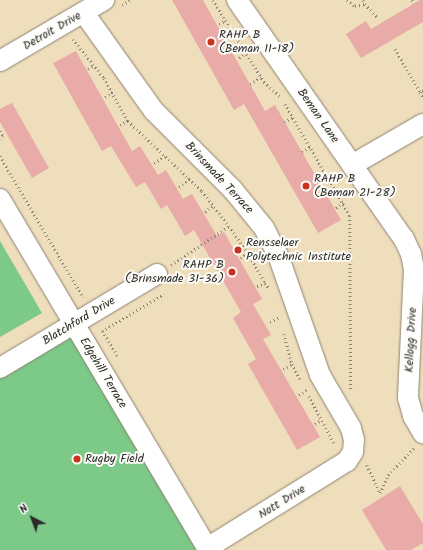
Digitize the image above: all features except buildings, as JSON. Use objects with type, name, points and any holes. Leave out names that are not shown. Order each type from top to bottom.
[{"type":"street","name":"Detroit Drive","points":[[0,61],[104,0]]},
{"type":"street","name":"Beman Lane","points":[[237,0],[352,165]]},
{"type":"street","name":"Brinsmade Terrace","points":[[84,13],[154,111],[233,190],[264,228],[278,255],[320,375],[351,428],[354,446]]},
{"type":"street","points":[[352,165],[423,124]]},
{"type":"street","name":"Kellogg Drive","points":[[352,165],[404,239],[411,254],[414,269],[408,398],[413,416],[423,433]]},
{"type":"street","name":"Edgehill Terrace","points":[[0,199],[207,549]]},
{"type":"street","name":"Blatchford Drive","points":[[0,368],[157,274]]},
{"type":"street","name":"Nott Drive","points":[[207,549],[347,461],[354,446]]},
{"type":"path","points":[[213,0],[261,77],[281,97],[350,216],[350,397]]},
{"type":"path","points":[[347,0],[355,6],[365,4]]},
{"type":"path","points":[[363,0],[376,16]]},
{"type":"path","points":[[412,0],[414,4]]},
{"type":"path","points":[[219,24],[226,20]]},
{"type":"path","points":[[395,49],[422,92],[423,97]]},
{"type":"path","points":[[239,58],[246,52]]},
{"type":"path","points":[[88,69],[94,64]]},
{"type":"path","points":[[250,84],[261,77]]},
{"type":"path","points":[[105,97],[112,92]]},
{"type":"path","points":[[284,122],[293,117]]},
{"type":"path","points":[[120,125],[128,120]]},
{"type":"path","points":[[0,131],[3,136],[0,138]]},
{"type":"path","points":[[302,152],[310,146]]},
{"type":"path","points":[[0,156],[85,300]]},
{"type":"path","points":[[154,163],[165,156]]},
{"type":"path","points":[[319,178],[325,172]]},
{"type":"path","points":[[179,188],[189,179]]},
{"type":"path","points":[[336,208],[343,202]]},
{"type":"path","points":[[205,212],[213,205]]},
{"type":"path","points":[[157,274],[229,226],[248,253],[265,283]]},
{"type":"path","points":[[241,258],[248,253]]},
{"type":"path","points":[[118,358],[102,331],[164,294]]},
{"type":"path","points":[[284,369],[292,364]]},
{"type":"path","points":[[299,395],[306,390]]},
{"type":"path","points":[[315,424],[321,420]]},
{"type":"path","points":[[354,446],[380,493],[388,475],[404,458]]},
{"type":"green space","points":[[0,241],[42,313],[0,337]]},
{"type":"green space","name":"Rugby Field","points":[[74,324],[207,550],[0,550],[0,368]]},
{"type":"place","name":"RAHP B (Beman 11-18)","points":[[211,42]]},
{"type":"place","name":"RAHP B (Beman 21-28)","points":[[306,186]]},
{"type":"place","name":"Rensselaer Polytechnic Institute","points":[[238,250]]},
{"type":"place","name":"RAHP B (Brinsmade 31-36)","points":[[232,272]]},
{"type":"place","name":"Rugby Field","points":[[77,459]]}]
